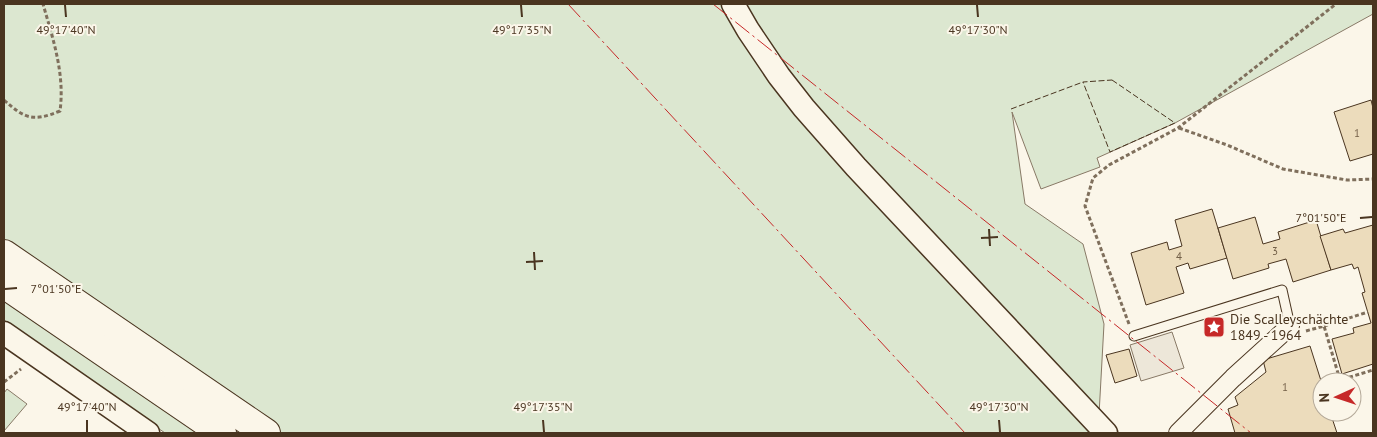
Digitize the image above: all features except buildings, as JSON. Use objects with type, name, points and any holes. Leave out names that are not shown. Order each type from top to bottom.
[{"type":"highway","points":[[4,254],[266,433]]},
{"type":"highway","points":[[4,284],[222,433]]},
{"type":"street","points":[[733,4],[779,76],[804,108],[856,167],[1106,433]]},
{"type":"street","points":[[1178,433],[1233,378],[1290,326]]},
{"type":"street","points":[[4,333],[148,433]]},
{"type":"lane","points":[[1134,336],[1282,290],[1290,326]]},
{"type":"path","points":[[4,100],[20,114],[42,118],[60,111],[61,82],[58,60],[43,4]]},
{"type":"path","points":[[1134,336],[1085,206],[1093,178],[1109,165],[1178,128],[1336,4]]},
{"type":"path","points":[[1178,128],[1227,145],[1284,169],[1347,180],[1373,179]]},
{"type":"path","points":[[1324,326],[1368,312]]},
{"type":"path","points":[[1326,332],[1340,380],[1373,370]]},
{"type":"green space","points":[[4,4],[1373,4],[1373,14],[1175,123],[1097,158],[1100,167],[1041,189],[1012,112],[1025,204],[1083,244],[1104,324],[1098,433],[165,433],[4,320]]},
{"type":"green space","points":[[7,389],[27,404],[4,431],[4,393]]},
{"type":"shaded area","points":[[1172,332],[1184,368],[1141,381],[1130,345]]},
{"type":"fence","points":[[1112,80],[1175,123],[1110,152],[1083,82],[1112,80]]},
{"type":"fence","points":[[1011,109],[1083,82]]},
{"type":"power","points":[[568,4],[965,433]]},
{"type":"power","points":[[713,4],[1251,433]]},
{"type":"place","name":"Die Scalleyschächte 1849 - 1964","points":[[1214,327]]}]
